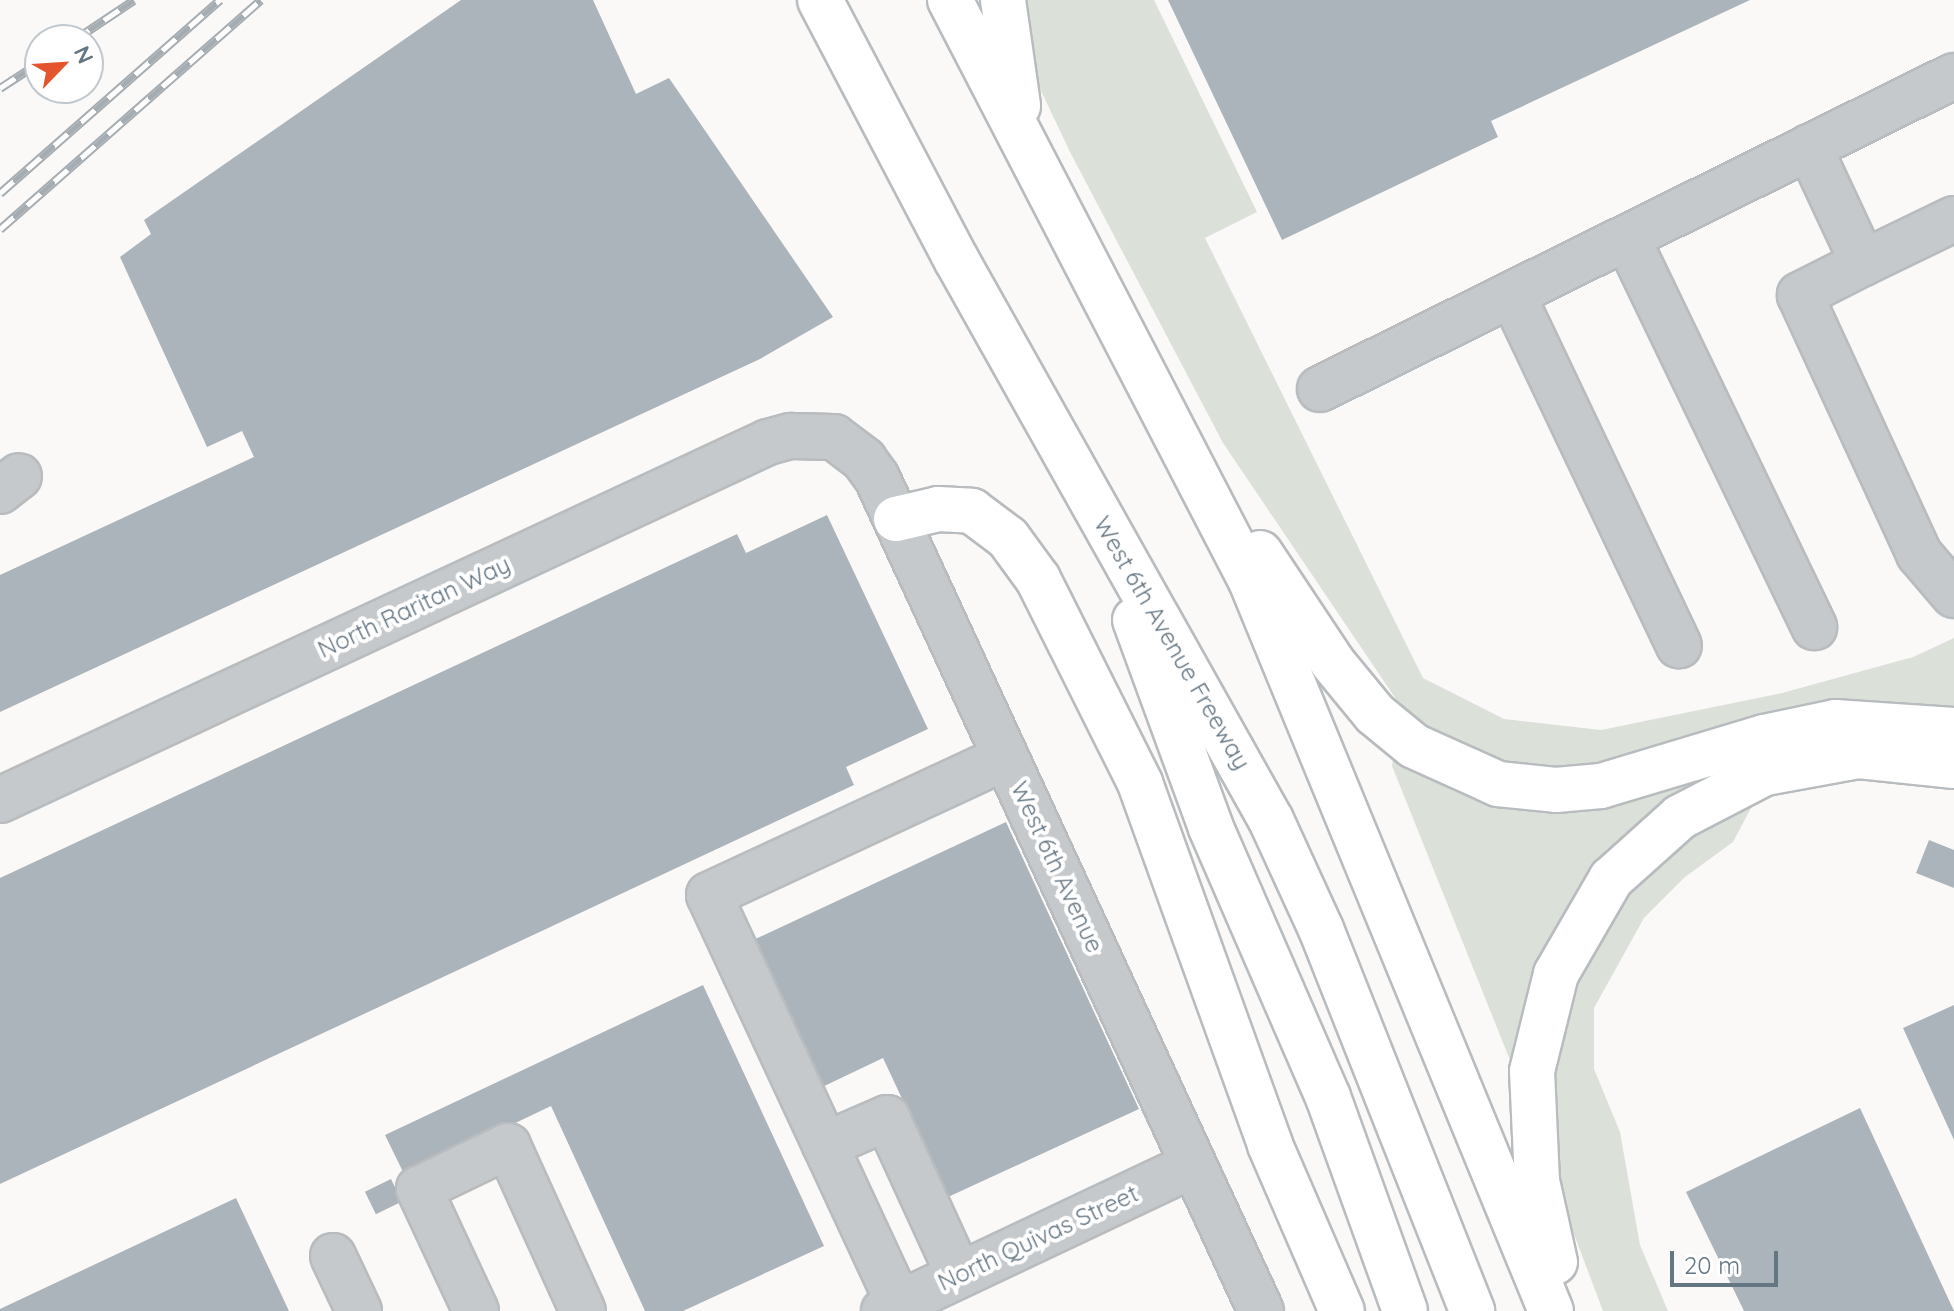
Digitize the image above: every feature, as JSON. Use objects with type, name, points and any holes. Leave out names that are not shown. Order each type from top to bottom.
[{"type":"highway","name":"West 6th Avenue Freeway","points":[[820,0],[1081,485],[1201,690],[1297,874],[1472,1311]]},
{"type":"highway","points":[[950,0],[1170,417],[1251,581],[1551,1311]]},
{"type":"highway","points":[[1003,0],[1022,136]]},
{"type":"highway","points":[[1170,417],[1355,691],[1414,746],[1473,776],[1511,786],[1570,790],[1620,783],[1764,737],[1835,722],[1954,730]]},
{"type":"highway","points":[[1081,485],[1211,828],[1328,1097],[1405,1311]]},
{"type":"highway","points":[[896,519],[938,509],[972,511],[1008,538],[1038,579],[1140,783],[1270,1145],[1342,1311]]},
{"type":"highway","points":[[1568,1311],[1537,1181],[1532,1071],[1556,974],[1599,896],[1625,864],[1680,817],[1765,773],[1859,756],[1954,766]]},
{"type":"street","points":[[1320,389],[1954,76]]},
{"type":"street","points":[[1809,147],[1863,263]]},
{"type":"street","points":[[1954,219],[1800,295],[1919,554],[1954,595]]},
{"type":"street","points":[[1627,238],[1814,627]]},
{"type":"street","points":[[1512,294],[1679,645]]},
{"type":"street","name":"North Raritan Way","points":[[0,800],[768,442],[791,436],[834,437]]},
{"type":"street","name":"West 6th Avenue","points":[[834,437],[864,460],[896,519],[1261,1311]]},
{"type":"street","points":[[891,1307],[825,1145],[709,895],[1006,757]]},
{"type":"street","points":[[825,1145],[887,1118],[959,1275]]},
{"type":"street","points":[[476,1311],[419,1189],[508,1146],[583,1311]]},
{"type":"street","name":"North Quivas Street","points":[[891,1307],[1193,1165]]},
{"type":"street","points":[[333,1256],[359,1311]]},
{"type":"shaded area","points":[[998,0],[1154,0],[1257,212],[1205,238],[1423,678],[1504,719],[1601,730],[1782,693],[1913,657],[1954,638],[1954,713],[1901,702],[1784,716],[1629,763],[1534,771],[1462,748],[1402,708],[1223,443],[1070,152]]},
{"type":"shaded area","points":[[1394,753],[1454,791],[1497,804],[1596,806],[1704,779],[1672,799],[1514,1070],[1392,766]]},
{"type":"shaded area","points":[[1759,793],[1733,842],[1685,877],[1644,918],[1594,1008],[1594,1069],[1620,1132],[1640,1245],[1668,1311],[1603,1311],[1564,1208],[1549,1132],[1546,1065],[1588,935],[1667,844]]},
{"type":"building","points":[[461,0],[593,0],[636,94],[669,78],[833,317],[760,359],[0,712],[0,575],[254,457],[242,431],[207,447],[120,257],[151,234],[144,220]]},
{"type":"building","points":[[1168,0],[1750,0],[1491,121],[1498,137],[1282,240]]},
{"type":"building","points":[[827,515],[928,729],[846,767],[854,785],[0,1184],[0,878],[737,534],[746,553]]},
{"type":"building","points":[[1006,822],[1139,1109],[948,1197],[883,1058],[818,1089],[749,942]]},
{"type":"building","points":[[1929,840],[1954,850],[1954,888],[1916,873]]},
{"type":"building","points":[[703,985],[824,1246],[683,1311],[645,1311],[551,1106],[405,1176],[385,1135]]},
{"type":"building","points":[[1954,1005],[1954,1140],[1903,1028]]},
{"type":"building","points":[[1860,1108],[1954,1311],[1744,1311],[1686,1192]]},
{"type":"building","points":[[391,1179],[402,1201],[376,1214],[365,1192]]},
{"type":"building","points":[[236,1198],[289,1311],[0,1311],[0,1309]]},
{"type":"railway","points":[[98,24],[134,0]]},
{"type":"railway","points":[[0,193],[220,0]]},
{"type":"railway","points":[[0,229],[261,0]]},
{"type":"railway","points":[[0,88],[24,72]]}]
